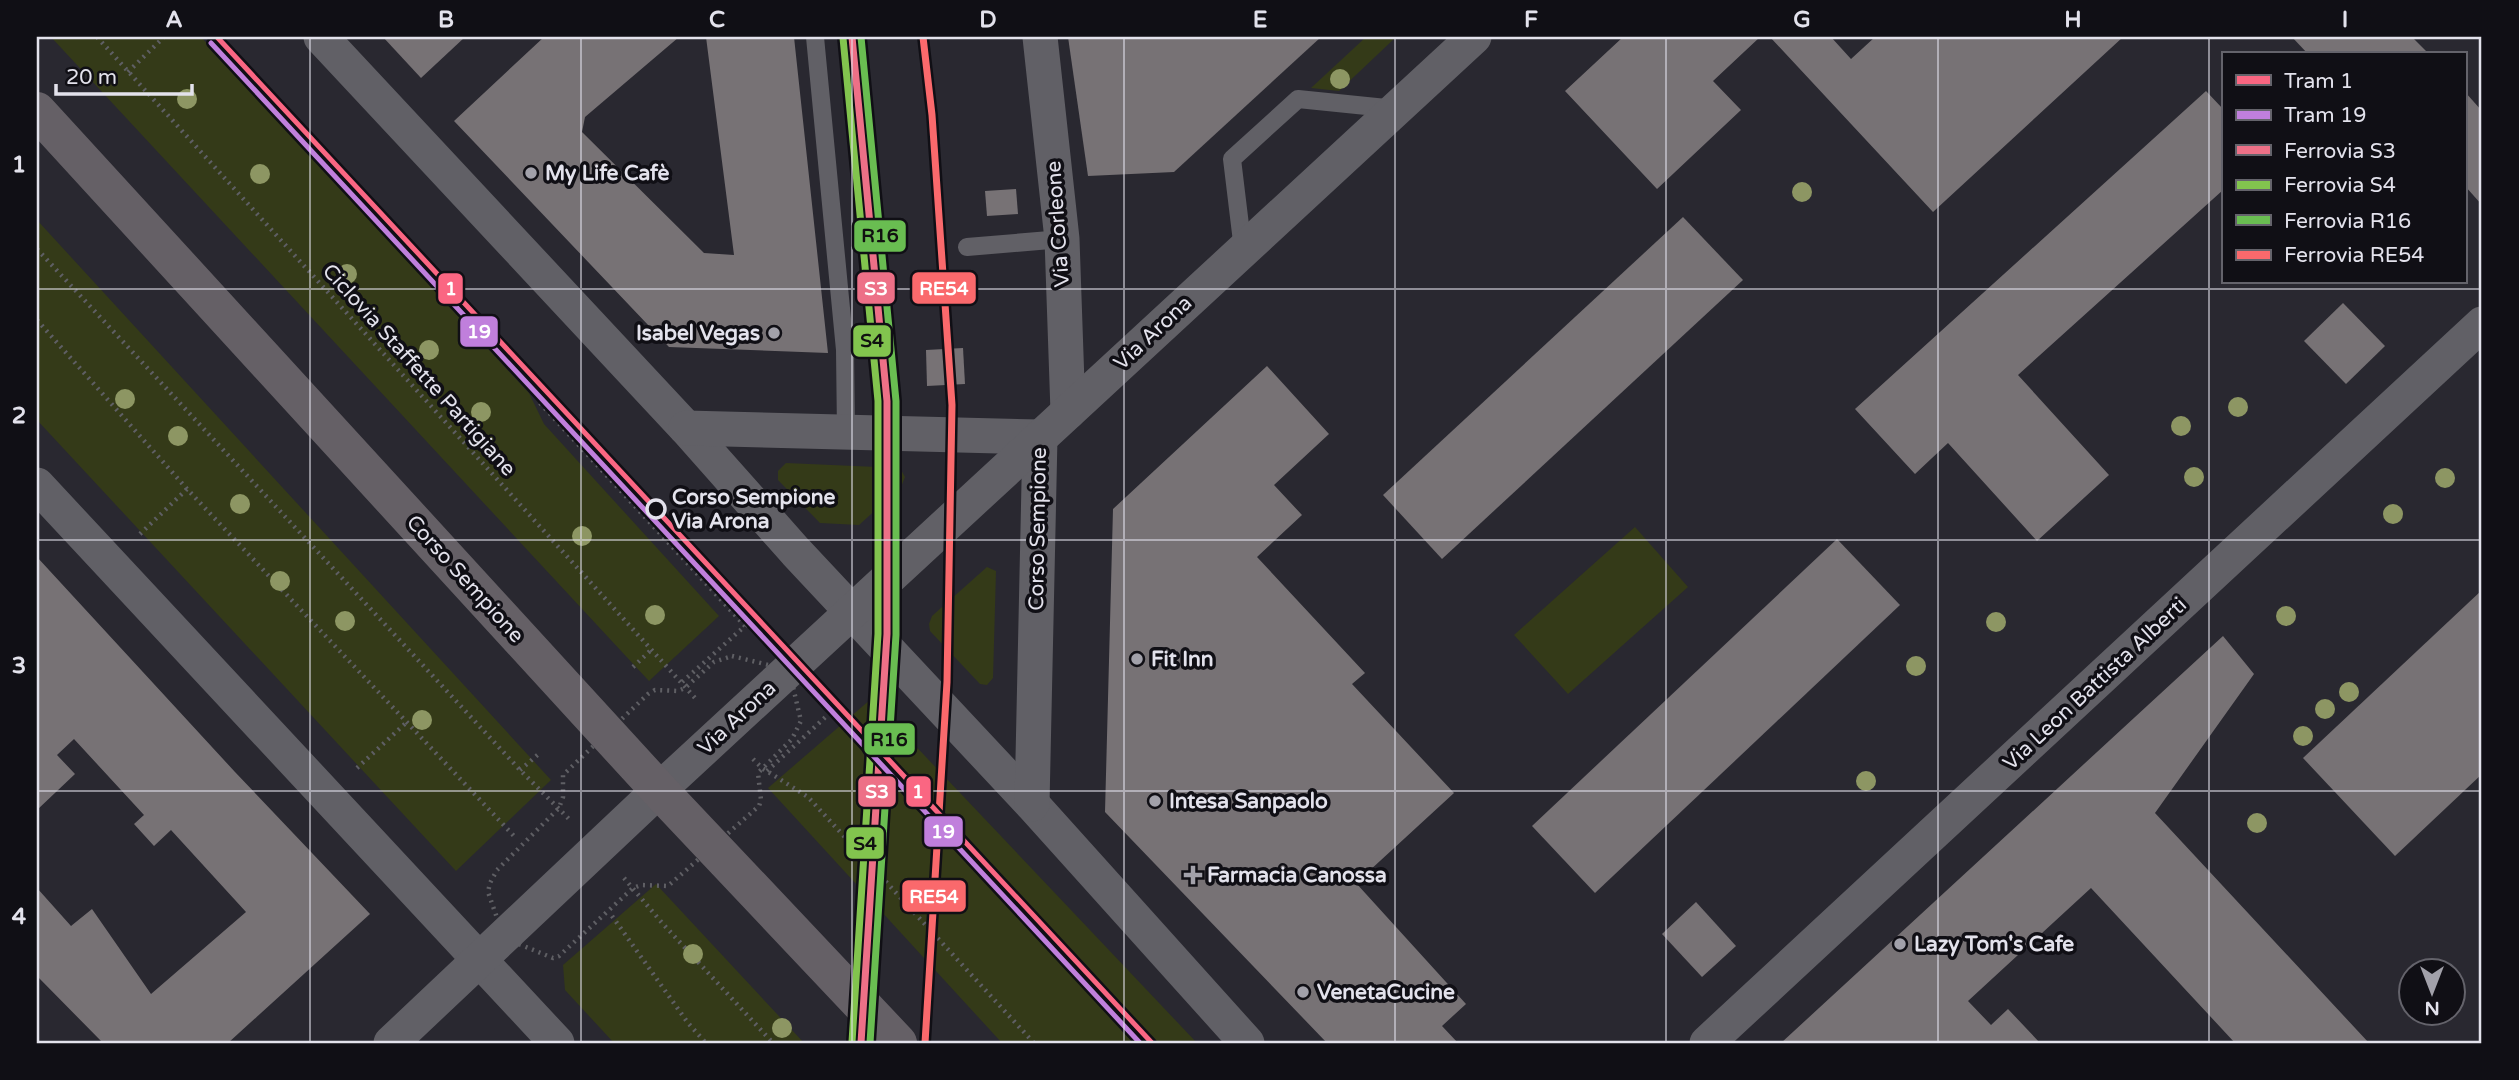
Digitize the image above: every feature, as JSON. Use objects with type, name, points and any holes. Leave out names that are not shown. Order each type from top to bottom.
[{"type":"main road","name":"Corso Sempione","points":[[37,111],[659,790],[898,1043]]},
{"type":"street","points":[[321,37],[687,428],[1247,1043]]},
{"type":"street","name":"Via Corleone","points":[[1040,37],[1062,239],[1068,412]]},
{"type":"street","name":"Via Arona","points":[[391,1043],[659,790],[1474,37]]},
{"type":"street","name":"Via Leon Battista Alberti","points":[[1707,1043],[2482,324]]},
{"type":"street","name":"Corso Sempione","points":[[687,428],[1040,437],[1032,804]]},
{"type":"street","points":[[37,485],[492,950],[557,1043]]},
{"type":"lane","points":[[815,37],[845,350],[846,433]]},
{"type":"lane","points":[[1243,250],[1232,159],[1298,99],[1396,109]]},
{"type":"lane","points":[[967,247],[1062,239]]},
{"type":"path","name":"Ciclovia Staffette Partigiane","points":[[97,37],[687,689]]},
{"type":"path","points":[[128,72],[164,37]]},
{"type":"path","points":[[37,249],[520,771],[561,810]]},
{"type":"path","points":[[37,320],[187,489],[514,836]]},
{"type":"path","points":[[540,402],[745,626],[681,683]]},
{"type":"path","points":[[137,536],[187,489]]},
{"type":"path","points":[[633,667],[651,650]]},
{"type":"path","points":[[648,694],[654,690],[687,689],[714,662],[732,656],[789,670],[801,721],[792,739],[758,773],[761,800],[759,806]]},
{"type":"path","points":[[763,768],[831,712]]},
{"type":"path","points":[[354,771],[408,721]]},
{"type":"path","points":[[520,771],[541,752]]},
{"type":"path","points":[[763,768],[808,797],[1034,1043]]},
{"type":"path","points":[[563,775],[561,810],[497,870],[490,883],[488,892],[492,950],[553,958],[559,956],[633,888],[641,885],[668,886]]},
{"type":"path","points":[[633,888],[774,1043]]},
{"type":"path","points":[[611,916],[688,1023],[706,1043]]},
{"type":"green space","points":[[51,37],[201,37],[529,393],[544,424],[719,616],[649,681]]},
{"type":"green space","points":[[1366,37],[1396,37],[1339,91],[1311,88]]},
{"type":"green space","points":[[37,220],[551,780],[456,871],[37,420]]},
{"type":"green space","points":[[786,463],[900,468],[905,477],[901,487],[859,525],[820,523],[778,480],[778,471]]},
{"type":"green space","points":[[1635,527],[1688,587],[1568,694],[1514,635]]},
{"type":"green space","points":[[987,567],[996,571],[993,678],[987,685],[980,684],[930,631],[929,624],[932,616]]},
{"type":"green space","points":[[871,699],[1197,1043],[1002,1043],[768,788]]},
{"type":"green space","points":[[656,884],[804,1043],[614,1043],[565,990],[563,965]]},
{"type":"building","points":[[383,37],[465,37],[421,78]]},
{"type":"building","points":[[544,37],[679,37],[585,117],[582,132],[704,253],[734,255],[706,37],[794,37],[828,353],[669,347],[454,121]]},
{"type":"building","points":[[1068,37],[1321,37],[1174,172],[1088,176]]},
{"type":"building","points":[[1623,37],[1760,37],[1713,81],[1741,110],[1657,189],[1565,91]]},
{"type":"building","points":[[1770,37],[1831,37],[1851,59],[1875,37],[2123,37],[1933,212]]},
{"type":"building","points":[[2292,37],[2412,37],[2427,52],[2306,52]]},
{"type":"building","points":[[2206,91],[2222,108],[2222,191],[2018,375],[2109,475],[2037,541],[1948,443],[1915,474],[1855,409]]},
{"type":"building","points":[[2466,93],[2482,111],[2482,205],[2466,187]]},
{"type":"building","points":[[1016,189],[1018,214],[987,216],[985,191]]},
{"type":"building","points":[[1683,217],[1743,280],[1442,559],[1383,495]]},
{"type":"building","points":[[2343,303],[2385,346],[2346,384],[2304,341]]},
{"type":"building","points":[[963,348],[965,384],[927,386],[926,350]]},
{"type":"building","points":[[1267,366],[1329,434],[1274,485],[1302,515],[1257,557],[1365,673],[1352,684],[1454,793],[1356,883],[1466,1004],[1442,1026],[1458,1043],[1327,1043],[1105,812],[1113,509]]},
{"type":"building","points":[[1837,539],[1900,605],[1595,893],[1532,826]]},
{"type":"building","points":[[37,557],[370,914],[228,1043],[103,1043],[37,976],[37,888],[71,926],[92,909],[151,994],[246,912],[171,830],[154,846],[134,824],[144,815],[74,739],[57,755],[75,774],[37,810]]},
{"type":"building","points":[[2482,590],[2482,774],[2395,856],[2303,758]]},
{"type":"building","points":[[2223,636],[2254,674],[2155,813],[2369,1043],[2235,1043],[2091,888],[1968,1001],[1991,1025],[2008,1009],[2040,1043],[1781,1043]]},
{"type":"building","points":[[1696,902],[1736,946],[1702,977],[1662,934]]},
{"type":"tram line","name":"1","points":[[217,37],[1152,1043]]},
{"type":"tram line","name":"19","points":[[211,43],[1140,1043]]},
{"type":"rail line","name":"S3","points":[[852,37],[887,401],[887,634],[861,1043]]},
{"type":"rail line","name":"R16","points":[[861,37],[896,401],[896,635],[870,1043]]},
{"type":"rail line","name":"RE54","points":[[923,37],[932,115],[952,405],[947,682],[925,1043]]},
{"type":"rail line","name":"S4","points":[[843,38],[878,401],[878,634],[852,1042]]},
{"type":"place","name":"My Life Cafè","points":[[531,173]]},
{"type":"place","name":"Isabel Vegas","points":[[774,333]]},
{"type":"place","name":"Corso Sempione Via Arona","points":[[656,509]]},
{"type":"place","name":"Fit Inn","points":[[1137,659]]},
{"type":"place","name":"Intesa Sanpaolo","points":[[1155,801]]},
{"type":"place","name":"Farmacia Canossa","points":[[1193,875]]},
{"type":"place","name":"Lazy Tom's Cafe","points":[[1900,944]]},
{"type":"place","name":"VenetaCucine","points":[[1303,992]]}]
